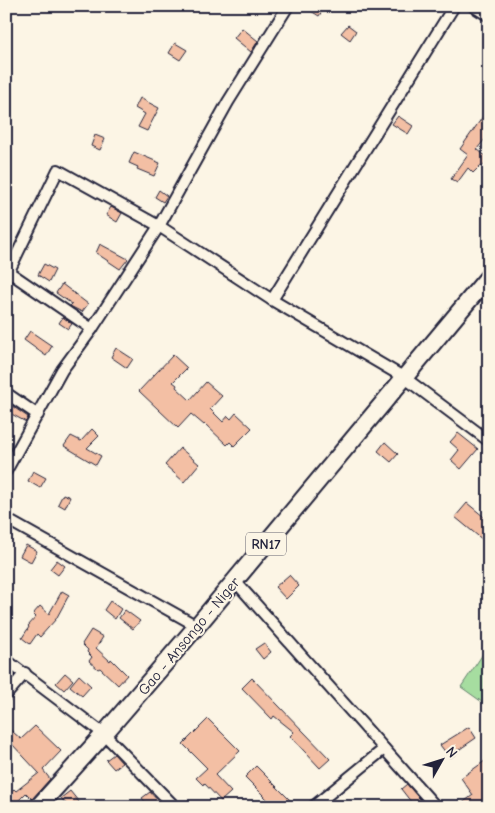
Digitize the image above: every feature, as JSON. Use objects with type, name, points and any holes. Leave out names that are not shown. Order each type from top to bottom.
[{"type":"main road","name":"Gao - Ansongo - Niger","points":[[46,804],[198,626],[489,276]]},
{"type":"street","points":[[6,471],[62,370],[92,329],[159,226],[228,102],[288,6]]},
{"type":"street","points":[[272,300],[454,6]]},
{"type":"street","points":[[473,6],[489,16]]},
{"type":"street","points":[[92,329],[7,273],[58,170],[159,226],[272,300],[405,378],[489,441]]},
{"type":"street","points":[[6,394],[38,415]]},
{"type":"street","points":[[6,519],[198,626]]},
{"type":"street","points":[[235,581],[436,807]]},
{"type":"street","points":[[6,660],[104,734],[173,806]]},
{"type":"street","points":[[6,695],[25,674]]},
{"type":"street","points":[[313,807],[384,749]]},
{"type":"green space","points":[[489,645],[489,707],[461,687]]},
{"type":"building","points":[[303,6],[325,6],[319,16]]},
{"type":"building","points":[[348,25],[356,31],[350,40],[341,33]]},
{"type":"building","points":[[242,28],[258,41],[251,52],[234,38]]},
{"type":"building","points":[[175,43],[187,50],[180,60],[169,53]]},
{"type":"building","points":[[140,98],[159,108],[147,131],[138,127],[145,114],[135,108]]},
{"type":"building","points":[[489,108],[489,134],[477,149],[489,159],[473,173],[468,168],[457,183],[451,179],[468,155],[460,149]]},
{"type":"building","points":[[398,116],[413,126],[408,134],[392,124]]},
{"type":"building","points":[[95,135],[105,139],[100,150],[91,146]]},
{"type":"building","points":[[134,152],[160,163],[154,176],[137,169],[138,167],[129,163]]},
{"type":"building","points":[[159,190],[167,196],[163,202],[155,197]]},
{"type":"building","points":[[111,207],[122,213],[117,222],[106,215]]},
{"type":"building","points":[[100,244],[128,259],[120,269],[96,253]]},
{"type":"building","points":[[44,264],[55,270],[49,282],[38,275]]},
{"type":"building","points":[[62,284],[88,304],[82,312],[70,306],[72,304],[56,293]]},
{"type":"building","points":[[63,317],[72,324],[68,329],[59,323]]},
{"type":"building","points":[[30,331],[52,346],[46,356],[24,340]]},
{"type":"building","points":[[116,348],[133,359],[127,368],[111,357]]},
{"type":"building","points":[[173,355],[187,368],[173,382],[190,400],[206,382],[222,396],[210,409],[223,422],[228,416],[231,419],[236,413],[252,428],[234,446],[230,442],[227,445],[205,424],[191,414],[178,428],[139,391]]},
{"type":"building","points":[[6,402],[28,417],[26,422],[6,411]]},
{"type":"building","points":[[92,429],[99,436],[87,448],[101,456],[96,465],[64,446],[71,436],[81,441]]},
{"type":"building","points":[[458,433],[478,449],[461,469],[451,460],[459,450],[450,442]]},
{"type":"building","points":[[385,442],[398,454],[391,462],[378,451]]},
{"type":"building","points":[[180,448],[199,464],[184,482],[165,465]]},
{"type":"building","points":[[33,471],[46,478],[40,488],[28,481]]},
{"type":"building","points":[[63,494],[70,497],[65,508],[58,504]]},
{"type":"building","points":[[467,503],[489,521],[489,545],[455,517]]},
{"type":"building","points":[[26,545],[37,551],[31,562],[20,556]]},
{"type":"building","points":[[57,560],[65,566],[58,575],[50,569]]},
{"type":"building","points":[[289,575],[299,586],[286,599],[275,587]]},
{"type":"building","points":[[62,591],[69,595],[56,619],[40,637],[37,634],[30,644],[22,638],[28,626],[36,617],[33,614],[40,606],[49,614]]},
{"type":"building","points":[[110,601],[121,609],[115,619],[104,610]]},
{"type":"building","points":[[125,610],[140,621],[133,629],[119,618]]},
{"type":"building","points":[[91,630],[103,637],[96,648],[110,661],[111,659],[127,675],[118,685],[100,668],[98,669],[89,661],[92,657],[82,644]]},
{"type":"building","points":[[264,643],[271,652],[263,659],[255,649]]},
{"type":"building","points":[[65,673],[73,680],[64,690],[56,683]]},
{"type":"building","points":[[79,675],[91,686],[82,696],[70,686]]},
{"type":"building","points":[[252,678],[330,759],[320,768],[290,736],[294,732],[274,716],[272,719],[242,688]]},
{"type":"building","points":[[208,719],[240,751],[215,775],[231,792],[221,801],[204,783],[203,785],[196,778],[207,768],[183,744]]},
{"type":"building","points":[[6,726],[21,739],[35,726],[61,751],[43,770],[50,779],[32,799],[26,793],[12,807],[6,800],[6,797],[14,789],[16,791],[39,773],[11,743],[6,749]]},
{"type":"building","points":[[469,727],[476,738],[450,758],[440,745]]},
{"type":"building","points":[[114,754],[122,763],[114,769],[106,760]]},
{"type":"building","points":[[489,758],[489,801],[480,807],[457,807],[473,795],[461,778]]},
{"type":"building","points":[[256,766],[291,801],[285,807],[275,807],[245,777]]},
{"type":"building","points":[[407,784],[423,803],[418,807],[415,807],[401,789]]},
{"type":"building","points":[[70,791],[83,807],[69,807],[61,798]]},
{"type":"building","points":[[150,792],[159,802],[153,807],[149,807],[142,798]]}]
